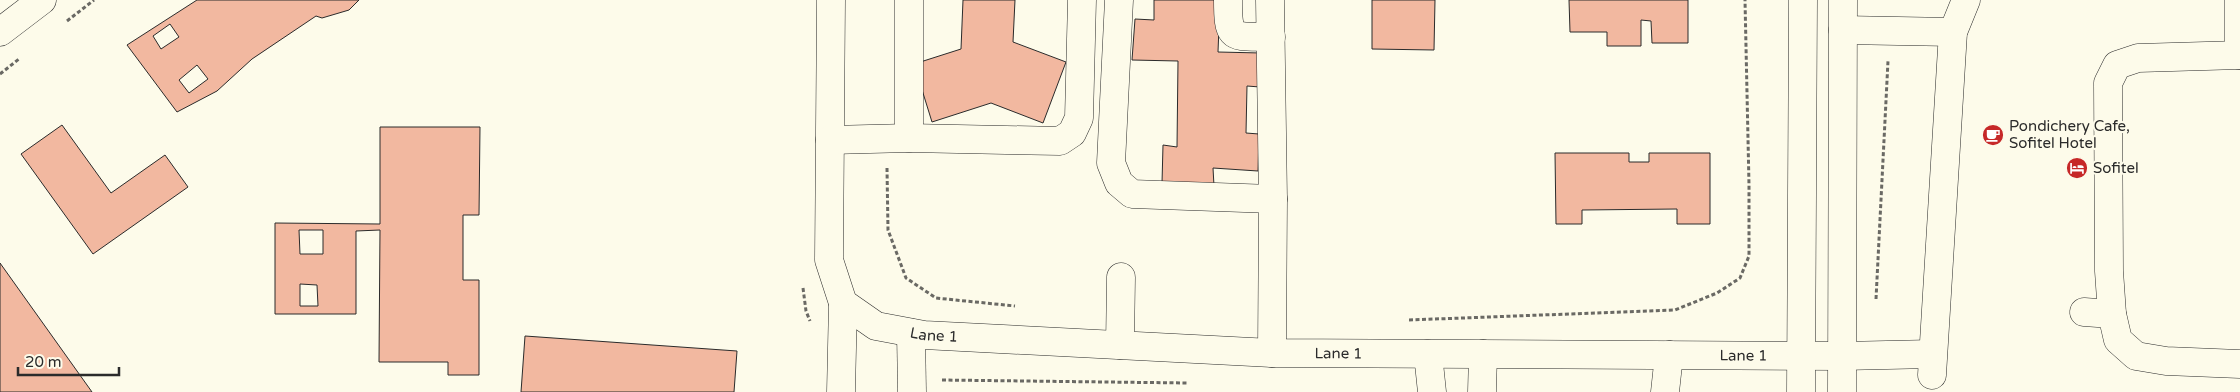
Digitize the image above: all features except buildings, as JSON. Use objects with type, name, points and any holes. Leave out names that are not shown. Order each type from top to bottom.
[{"type":"street","points":[[0,32],[42,0]]},
{"type":"street","points":[[831,0],[829,260],[843,303],[841,392]]},
{"type":"street","points":[[898,138],[909,0]]},
{"type":"street","points":[[830,140],[898,138],[1060,140],[1072,133],[1079,118],[1082,0]]},
{"type":"street","points":[[1119,0],[1111,163],[1119,183],[1132,194],[1273,199]]},
{"type":"street","points":[[1228,0],[1228,25],[1231,32],[1239,36],[1270,38]]},
{"type":"street","points":[[1270,0],[1273,199],[1272,353]]},
{"type":"street","points":[[1801,392],[1803,0]]},
{"type":"street","points":[[1842,392],[1843,0]]},
{"type":"street","points":[[1843,30],[1953,32],[1966,0]]},
{"type":"street","points":[[2239,0],[2240,55],[2138,58],[2116,65],[2108,84],[2109,271],[2112,314],[2118,340],[2136,356],[2166,361],[2240,364]]},
{"type":"street","name":"Lane 1","points":[[843,303],[876,326],[924,335],[1272,353],[1842,356],[1932,364],[1953,32]]},
{"type":"street","points":[[1120,345],[1121,277]]},
{"type":"street","points":[[2084,312],[2112,314]]},
{"type":"street","points":[[911,333],[912,392]]},
{"type":"street","points":[[1428,354],[1432,392]]},
{"type":"street","points":[[1482,392],[1483,354]]},
{"type":"street","points":[[1665,392],[1669,355]]},
{"type":"path","points":[[1399,320],[1675,310],[1717,293],[1740,278],[1749,256],[1745,0]]},
{"type":"path","points":[[1876,308],[1890,30]]},
{"type":"path","points":[[898,138],[888,230],[906,278],[936,298],[1023,306]]},
{"type":"place","name":"Pondichery Cafe, Sofitel Hotel","points":[[1993,135]]},
{"type":"place","name":"Sofitel","points":[[2077,168]]}]
